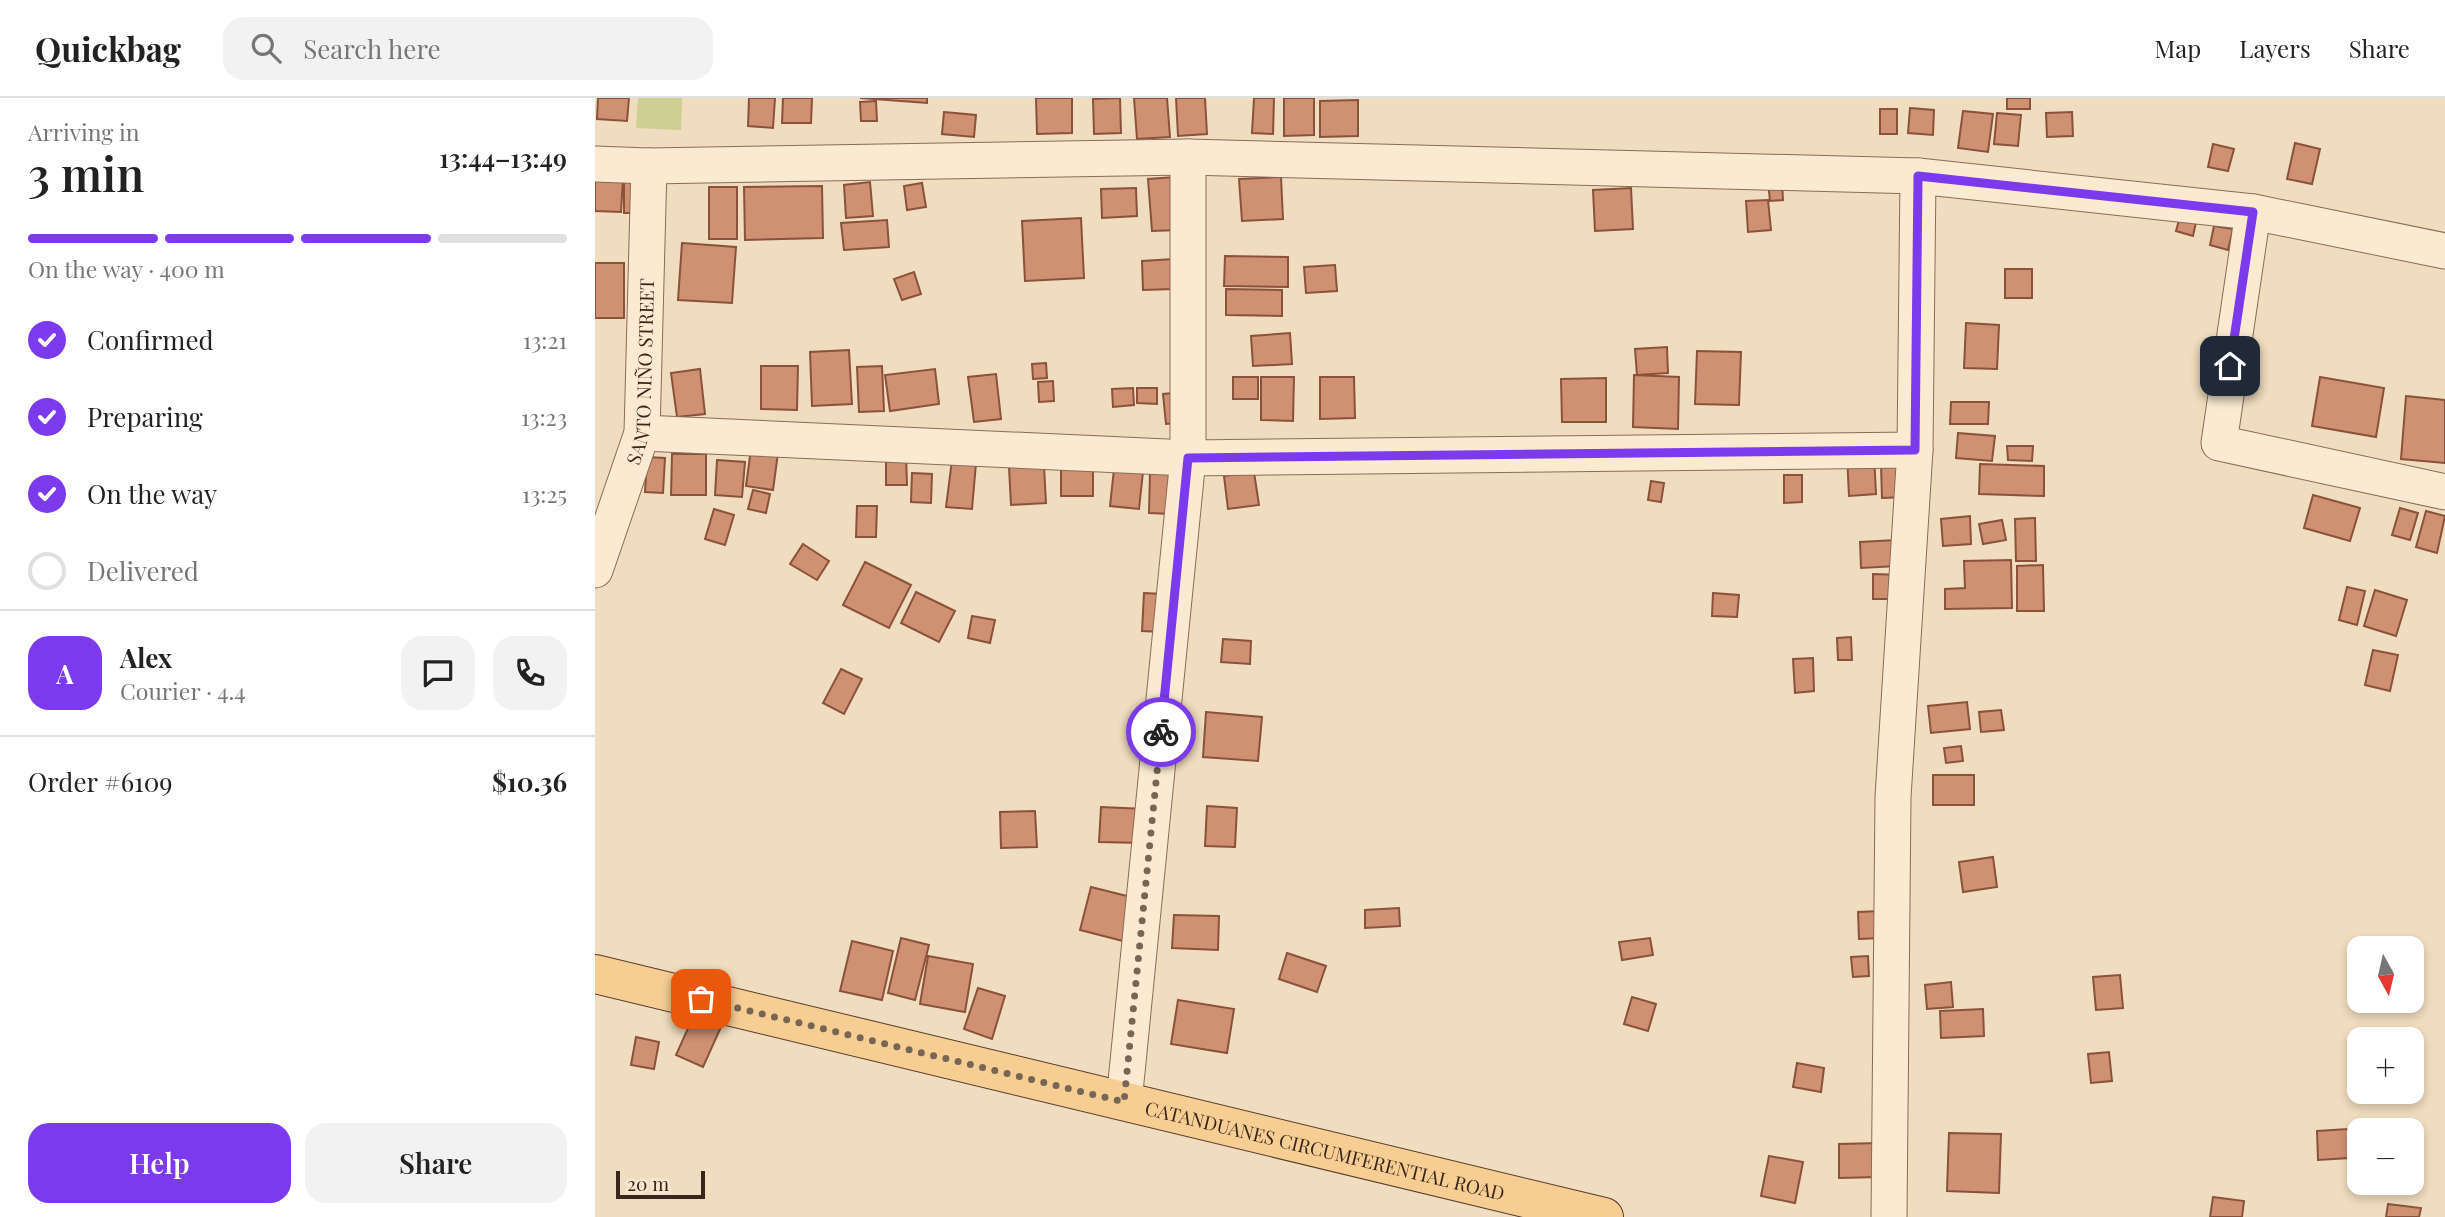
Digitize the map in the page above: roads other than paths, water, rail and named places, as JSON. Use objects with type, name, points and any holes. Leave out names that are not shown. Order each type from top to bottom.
[{"type":"main road","name":"CATANDUANES CIRCUMFERENTIAL ROAD","points":[[595,974],[1604,1217]]},
{"type":"street","points":[[1124,1102],[1188,458],[1188,157]]},
{"type":"street","points":[[595,164],[649,166],[1188,157],[1918,176],[2253,212],[2445,251]]},
{"type":"street","name":"SANTO NIÑO STREET","points":[[595,570],[642,433],[649,166]]},
{"type":"street","points":[[1889,1217],[1893,797],[1915,450],[1918,176]]},
{"type":"street","points":[[2253,212],[2219,443],[2445,492]]},
{"type":"street","points":[[642,433],[1188,458],[1915,450]]}]
